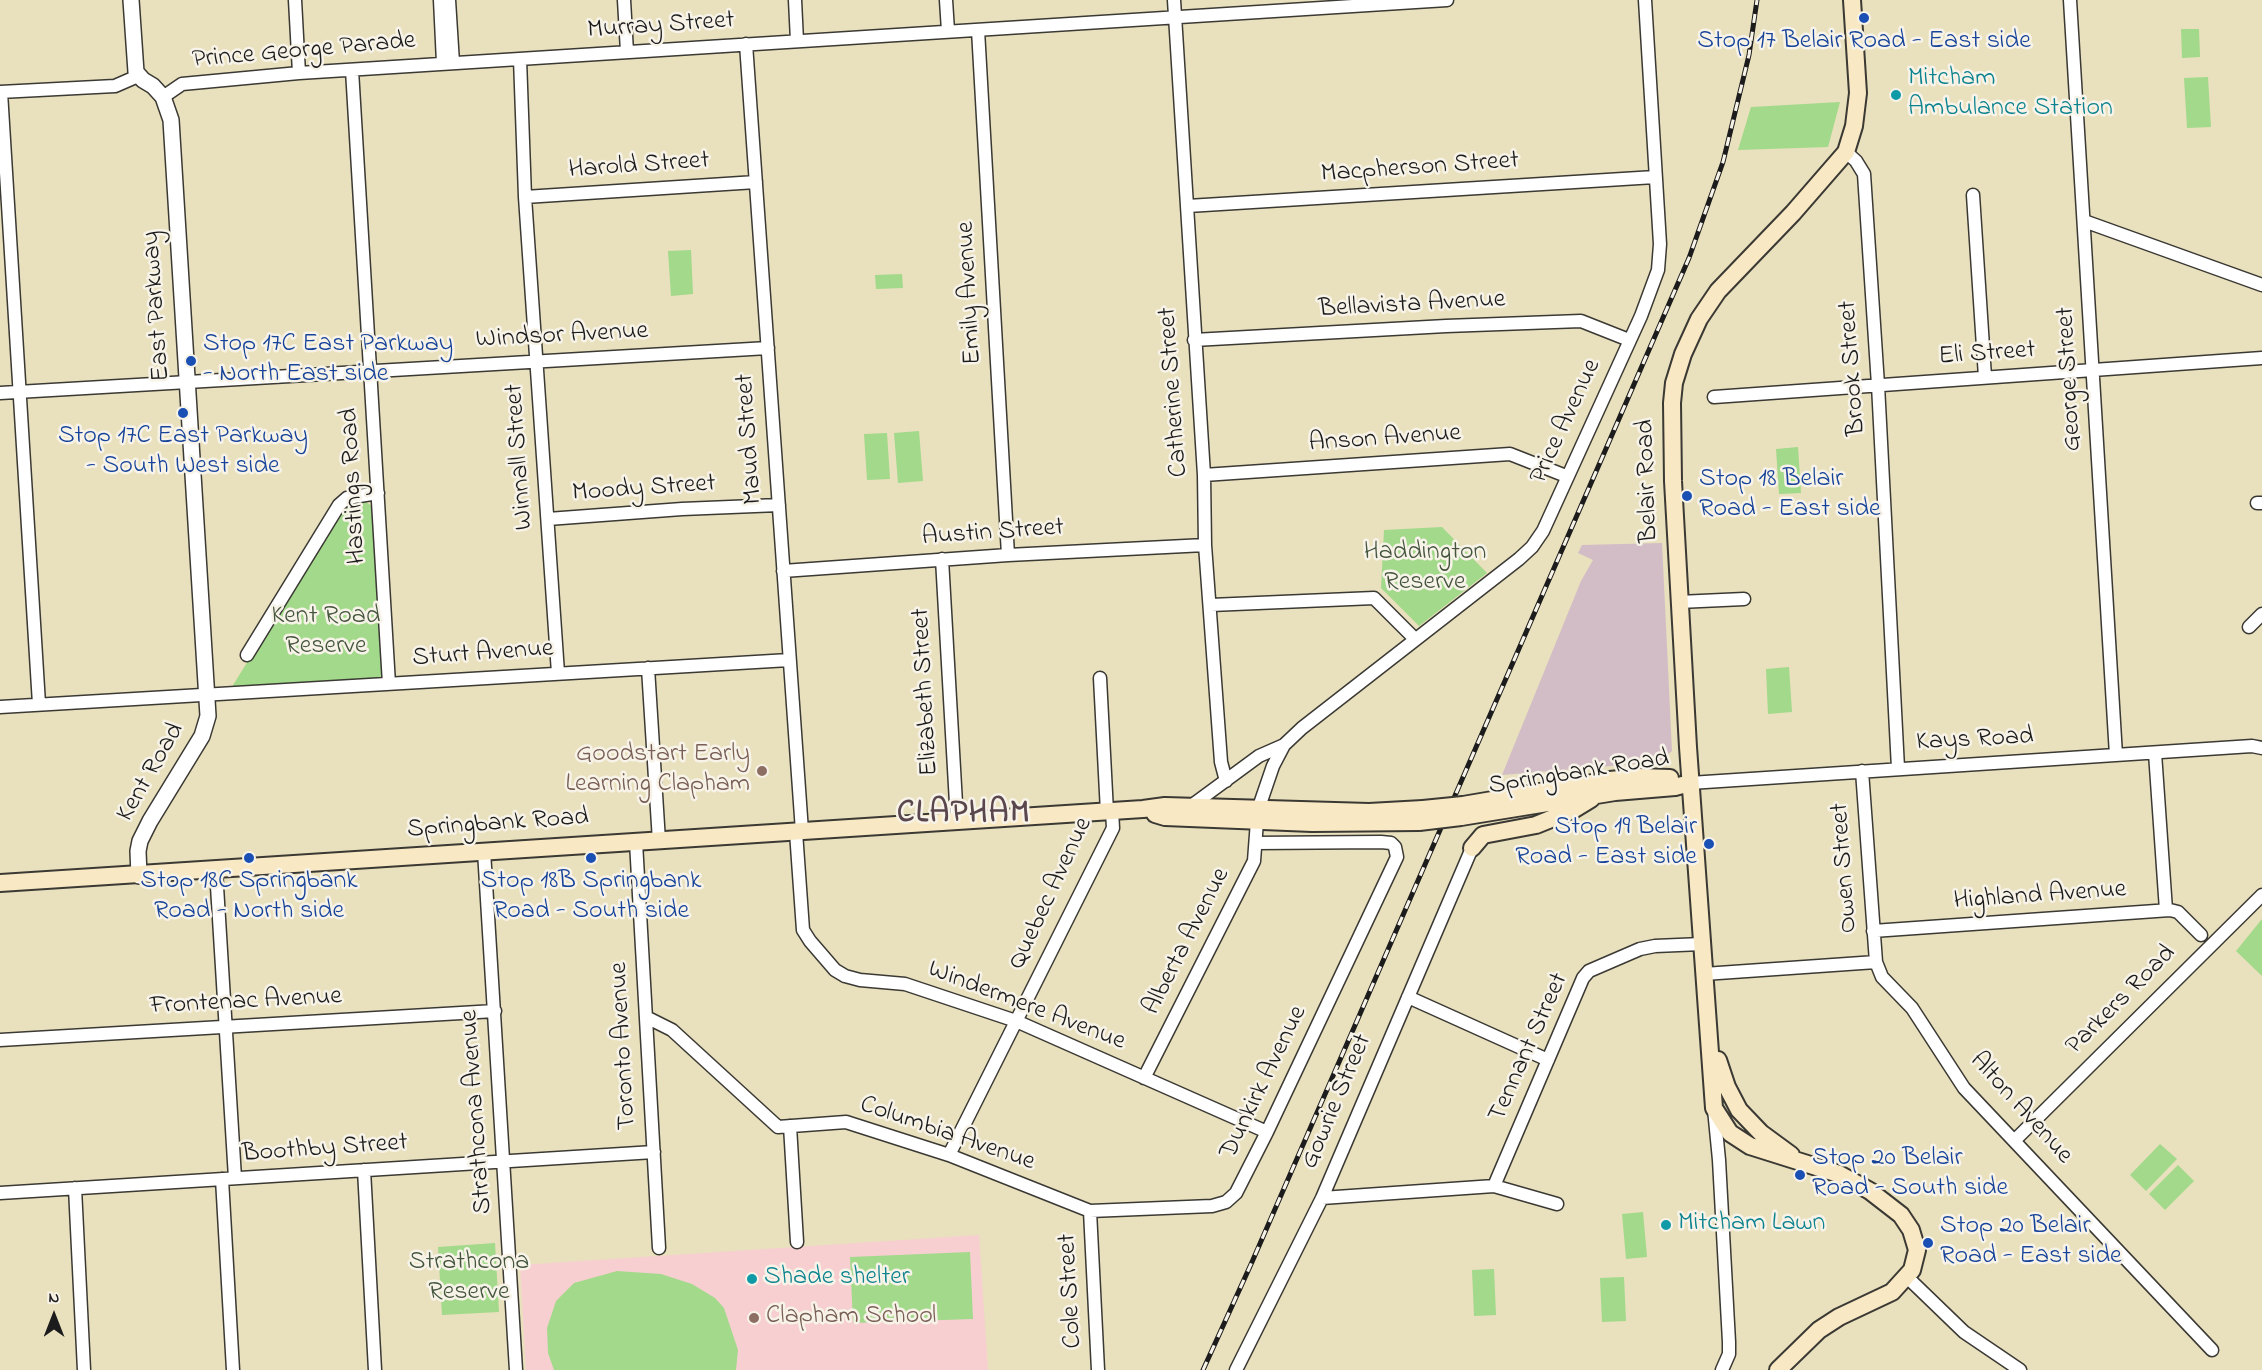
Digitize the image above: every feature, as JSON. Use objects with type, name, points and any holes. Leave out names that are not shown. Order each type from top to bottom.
[{"type":"main road","name":"Belair Road","points":[[1852,0],[1858,93],[1854,126],[1846,152],[1793,213],[1718,291],[1699,319],[1683,354],[1674,383],[1672,403],[1679,602],[1714,1108],[1730,1133],[1750,1146],[1849,1180],[1870,1191],[1901,1215],[1911,1230],[1917,1250],[1912,1270],[1907,1277]]},
{"type":"main road","points":[[1639,777],[1671,767],[1688,747]]},
{"type":"main road","name":"Springbank Road","points":[[1143,809],[1165,817],[1369,812],[1421,816],[1462,811],[1557,788],[1639,777],[1674,778],[1690,783]]},
{"type":"main road","name":"Springbank Road","points":[[1462,811],[1490,813],[1597,795],[1675,787],[1690,783]]},
{"type":"main road","points":[[1472,848],[1475,842],[1483,836],[1506,829],[1536,825],[1573,810],[1597,795]]},
{"type":"main road","name":"Springbank Road","points":[[0,884],[1191,806],[1258,814]]},
{"type":"main road","points":[[1490,813],[1506,829]]},
{"type":"main road","name":"Belair Road","points":[[1708,1022],[1720,1067],[1733,1100],[1752,1126],[1802,1162]]},
{"type":"main road","points":[[1720,1067],[1721,1096],[1729,1117],[1730,1133]]},
{"type":"main road","points":[[1778,1370],[1820,1330],[1839,1317],[1892,1292],[1907,1277]]},
{"type":"street","points":[[131,0],[135,64],[138,76],[163,97]]},
{"type":"street","points":[[295,0],[299,73]]},
{"type":"street","points":[[440,0],[448,63]]},
{"type":"street","points":[[448,63],[449,0]]},
{"type":"street","points":[[624,0],[627,52]]},
{"type":"street","points":[[795,0],[797,41]]},
{"type":"street","points":[[946,0],[948,31]]},
{"type":"street","name":"Catherine Street","points":[[1174,0],[1204,475],[1205,544],[1221,762],[1226,781]]},
{"type":"street","name":"Murray Street","points":[[448,63],[1176,17],[1328,4],[1447,0]]},
{"type":"street","name":"Price Avenue","points":[[1191,806],[1259,756],[1284,745],[1415,639],[1520,559],[1543,531],[1566,476],[1641,316],[1658,270],[1660,244],[1645,0]]},
{"type":"street","name":"George Street","points":[[2070,0],[2116,755]]},
{"type":"street","name":"Emily Avenue","points":[[978,30],[1008,555]]},
{"type":"street","name":"Maud Street","points":[[746,44],[799,832]]},
{"type":"street","name":"Winnall Street","points":[[520,59],[525,197],[558,673]]},
{"type":"street","name":"Prince George Parade","points":[[163,97],[182,84],[448,63]]},
{"type":"street","name":"Hastings Road","points":[[352,70],[389,684]]},
{"type":"street","points":[[39,704],[0,92],[115,86],[138,76]]},
{"type":"street","name":"East Parkway","points":[[163,97],[171,120],[207,694]]},
{"type":"street","name":"Brook Street","points":[[1846,152],[1856,161],[1864,174],[1878,385],[1898,768]]},
{"type":"street","name":"Macpherson Street","points":[[1188,206],[1655,177]]},
{"type":"street","name":"Harold Street","points":[[525,197],[756,182]]},
{"type":"street","points":[[1973,195],[1985,377]]},
{"type":"street","points":[[2085,221],[2262,285]]},
{"type":"street","name":"Bellavista Avenue","points":[[1194,340],[1581,321],[1629,340]]},
{"type":"street","name":"Windsor Avenue","points":[[0,393],[768,348]]},
{"type":"street","name":"Eli Street","points":[[1714,397],[2262,358]]},
{"type":"street","name":"Anson Avenue","points":[[1204,475],[1510,454],[1566,476]]},
{"type":"street","points":[[248,655],[339,505],[347,498],[378,493]]},
{"type":"street","name":"Moody Street","points":[[548,519],[778,505]]},
{"type":"street","name":"Austin Street","points":[[783,571],[942,559],[1205,544]]},
{"type":"street","name":"Elizabeth Street","points":[[942,559],[957,821]]},
{"type":"street","points":[[1211,605],[1374,598],[1415,639]]},
{"type":"street","points":[[1679,602],[1744,599]]},
{"type":"street","points":[[2249,627],[2262,614]]},
{"type":"street","name":"Sturt Avenue","points":[[0,707],[789,660]]},
{"type":"street","points":[[648,668],[659,841]]},
{"type":"street","name":"Quebec Avenue","points":[[949,1155],[1113,828],[1109,812],[1100,678]]},
{"type":"street","name":"Kent Road","points":[[139,876],[140,841],[204,731],[208,716],[207,694]]},
{"type":"street","name":"Price Avenue","points":[[1258,814],[1273,766],[1284,745]]},
{"type":"street","name":"Kays Road","points":[[1690,783],[1898,768],[2262,748]]},
{"type":"street","points":[[2155,753],[2166,910],[2178,912],[2200,935]]},
{"type":"street","name":"Owen Street","points":[[1862,771],[1876,962]]},
{"type":"street","name":"Alberta Avenue","points":[[1144,1078],[1254,861],[1258,814]]},
{"type":"street","name":"Windermere Avenue","points":[[799,832],[803,930],[835,970],[845,976],[860,980],[905,984],[1016,1021],[1267,1132]]},
{"type":"street","name":"Toronto Avenue","points":[[636,842],[659,1248]]},
{"type":"street","name":"Dunkirk Avenue","points":[[1090,1211],[1212,1206],[1226,1202],[1236,1193],[1397,857],[1395,847],[1391,843],[1381,842],[1257,843]]},
{"type":"street","name":"Gowrie Street","points":[[1236,1370],[1322,1198],[1472,848]]},
{"type":"street","name":"Strathcona Avenue","points":[[484,851],[516,1370]]},
{"type":"street","points":[[216,870],[235,1178]]},
{"type":"street","name":"Parkers Road","points":[[2015,1140],[2262,895]]},
{"type":"street","name":"Highland Avenue","points":[[1874,931],[2166,910]]},
{"type":"street","name":"Tennant Street","points":[[1494,1186],[1583,978],[1589,971],[1640,949],[1702,944]]},
{"type":"street","points":[[1704,974],[1876,962]]},
{"type":"street","name":"Alton Avenue","points":[[1876,962],[1882,977],[1912,1008],[1964,1088],[2212,1350]]},
{"type":"street","points":[[1408,997],[1548,1060]]},
{"type":"street","name":"Frontenac Avenue","points":[[0,1040],[495,1011]]},
{"type":"street","name":"Columbia Avenue","points":[[646,1017],[672,1030],[778,1126],[846,1122],[949,1155],[1090,1211]]},
{"type":"street","points":[[1714,1108],[1719,1160],[1729,1354],[1722,1370]]},
{"type":"street","points":[[790,1126],[797,1242]]},
{"type":"street","points":[[1719,1160],[1730,1133]]},
{"type":"street","name":"Boothby Street","points":[[0,1193],[654,1152]]},
{"type":"street","points":[[364,1170],[375,1370]]},
{"type":"street","points":[[222,1179],[233,1370]]},
{"type":"street","points":[[1322,1198],[1494,1186],[1557,1204]]},
{"type":"street","points":[[75,1188],[84,1370]]},
{"type":"street","name":"Cole Street","points":[[1090,1211],[1098,1370]]},
{"type":"street","points":[[1907,1277],[1964,1332],[2020,1370]]},
{"type":"shaded area","points":[[1662,543],[1672,751],[1659,762],[1502,775],[1581,581],[1593,560],[1578,553],[1582,545]]},
{"type":"shaded area","name":"Clapham School","points":[[979,1235],[988,1370],[526,1370],[520,1265]]},
{"type":"green space","points":[[2181,29],[2199,29],[2200,57],[2182,58]]},
{"type":"green space","points":[[2208,77],[2211,127],[2187,128],[2184,78]]},
{"type":"green space","points":[[1840,102],[1828,147],[1738,150],[1751,107]]},
{"type":"green space","points":[[691,250],[693,294],[671,296],[668,251]]},
{"type":"green space","points":[[902,274],[903,288],[876,289],[875,275]]},
{"type":"green space","points":[[919,431],[923,481],[898,483],[894,433]]},
{"type":"green space","points":[[887,433],[890,479],[867,480],[864,434]]},
{"type":"green space","points":[[1798,447],[1801,493],[1779,494],[1776,449]]},
{"type":"green space","name":"Kent Road Reserve","points":[[363,500],[372,506],[383,682],[230,690],[342,509],[345,505]]},
{"type":"green space","name":"Haddington Reserve","points":[[1442,527],[1487,573],[1419,626],[1381,588],[1384,530]]},
{"type":"green space","points":[[1789,667],[1792,712],[1768,714],[1766,669]]},
{"type":"green space","points":[[2262,919],[2262,976],[2236,951]]},
{"type":"green space","points":[[2160,1144],[2177,1159],[2146,1191],[2130,1175]]},
{"type":"green space","points":[[2178,1165],[2194,1181],[2165,1210],[2149,1194]]},
{"type":"green space","points":[[1643,1212],[1647,1257],[1626,1259],[1622,1214]]},
{"type":"green space","name":"Strathcona Reserve","points":[[495,1243],[499,1312],[442,1315],[438,1247]]},
{"type":"green space","points":[[970,1252],[973,1319],[853,1323],[850,1257]]},
{"type":"green space","points":[[1494,1269],[1496,1315],[1474,1316],[1472,1270]]},
{"type":"green space","points":[[617,1271],[661,1274],[692,1284],[715,1298],[724,1308],[738,1350],[736,1370],[554,1370],[548,1353],[547,1328],[556,1301],[574,1283]]},
{"type":"green space","points":[[1624,1277],[1626,1321],[1602,1322],[1600,1278]]},
{"type":"railway","points":[[1203,1370],[1689,258],[1723,162],[1749,55],[1757,0]]},
{"type":"place","name":"Stop 17 Belair Road - East side","points":[[1864,18]]},
{"type":"place","name":"Mitcham Ambulance Station","points":[[1896,95]]},
{"type":"place","name":"Stop 17C East Parkway - North East side","points":[[191,361]]},
{"type":"place","name":"Stop 17C East Parkway - South West side","points":[[183,413]]},
{"type":"place","name":"Stop 18 Belair Road - East side","points":[[1687,496]]},
{"type":"place","name":"Goodstart Early Learning Clapham","points":[[762,771]]},
{"type":"place","name":"Stop 19 Belair Road - East side","points":[[1709,844]]},
{"type":"place","name":"Stop 18C Springbank Road - North side","points":[[249,858]]},
{"type":"place","name":"Stop 18B Springbank Road - South side","points":[[591,858]]},
{"type":"place","name":"Stop 20 Belair Road - South side","points":[[1800,1175]]},
{"type":"place","name":"Mitcham Lawn","points":[[1666,1225]]},
{"type":"place","name":"Stop 20 Belair Road - East side","points":[[1928,1243]]},
{"type":"place","name":"Shade shelter","points":[[752,1279]]},
{"type":"place","name":"Clapham School","points":[[754,1318]]},
{"type":"district","name":"CLAPHAM","points":[[964,816]]}]
